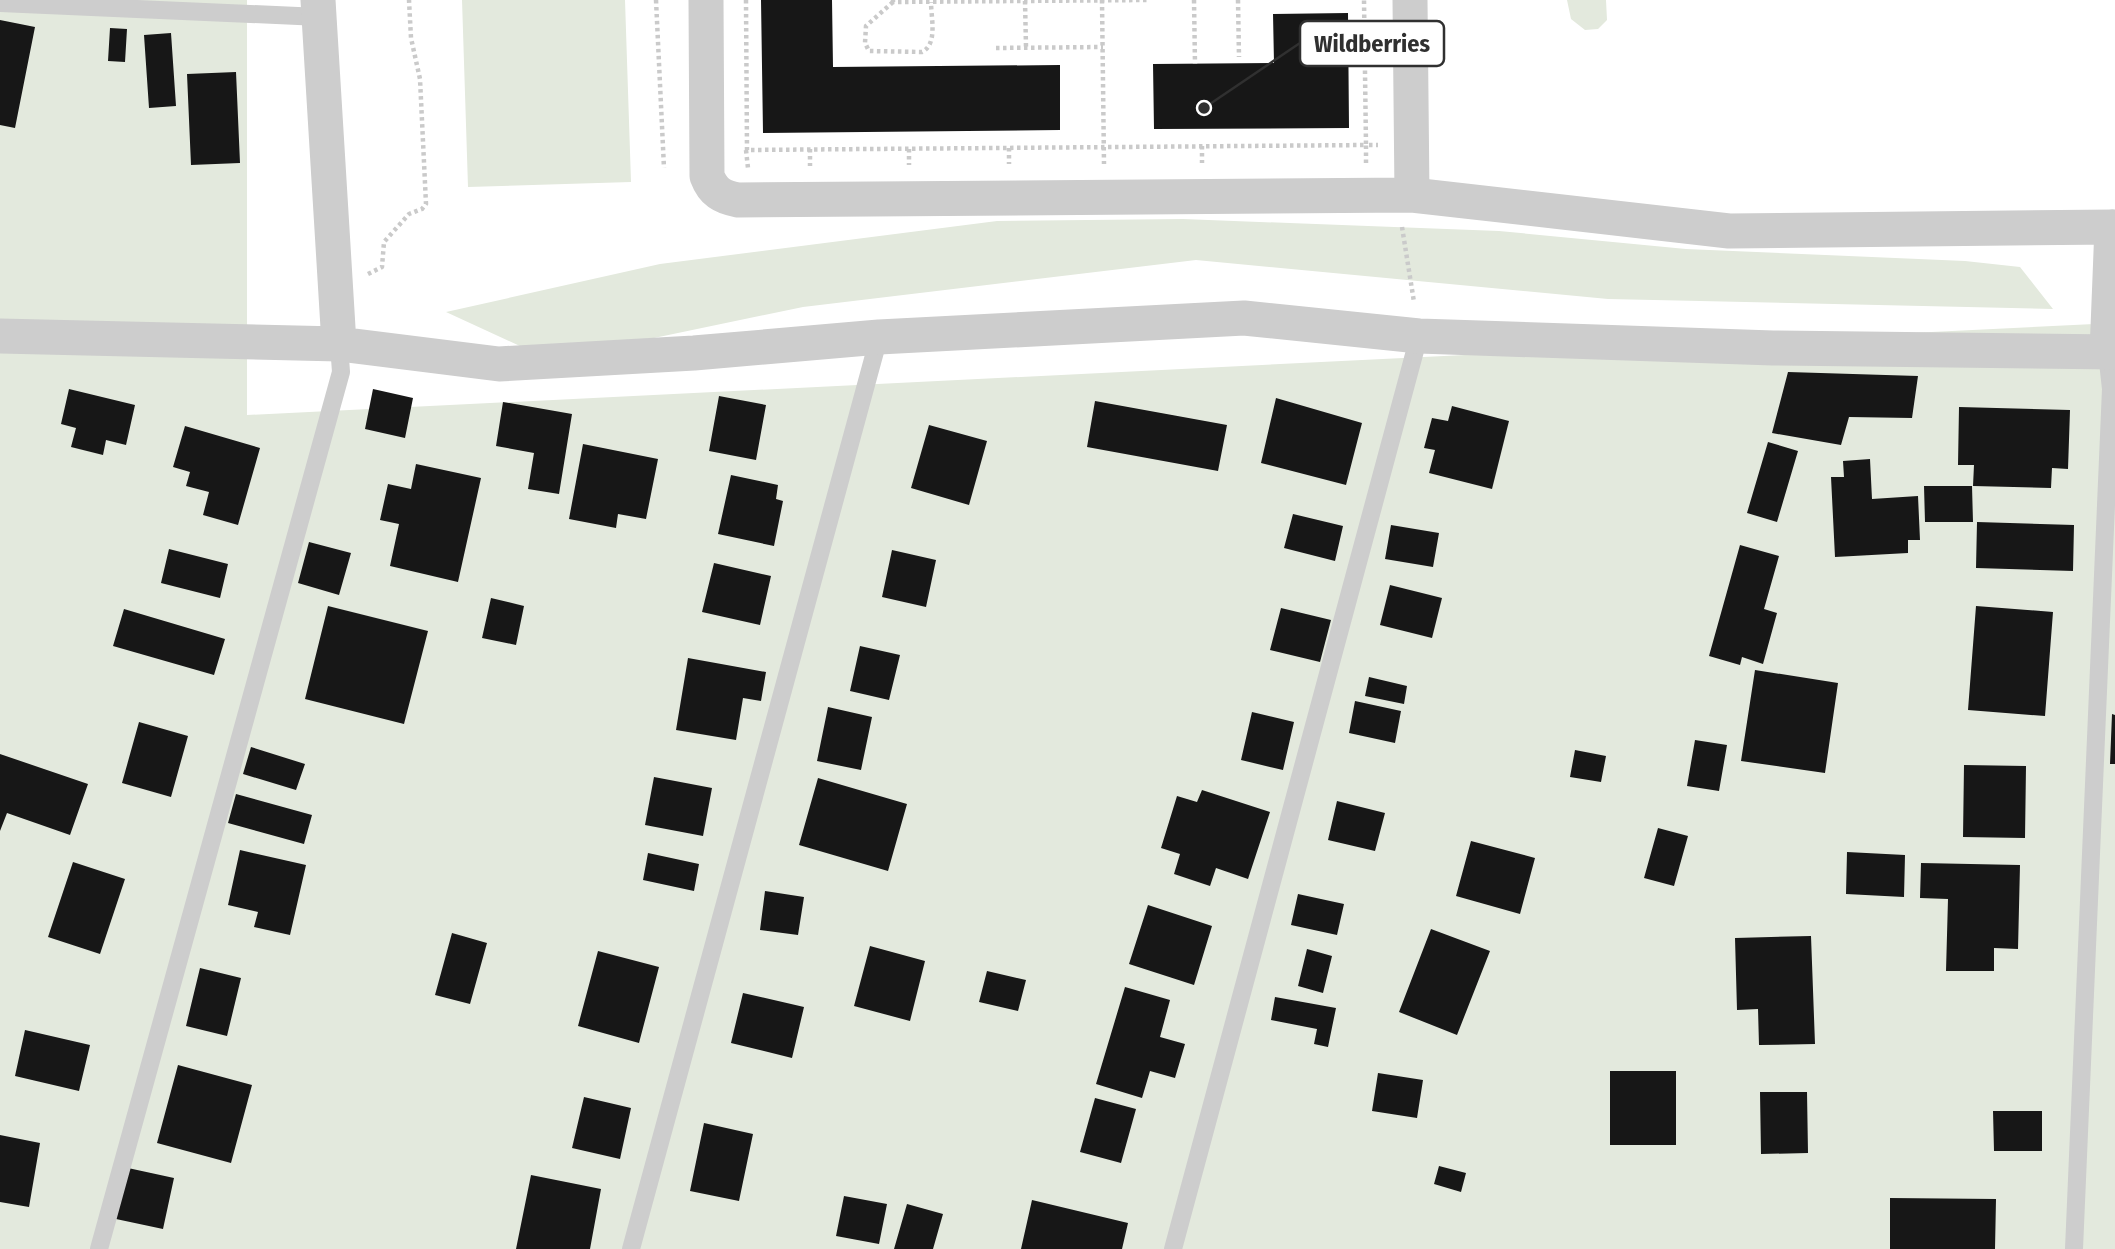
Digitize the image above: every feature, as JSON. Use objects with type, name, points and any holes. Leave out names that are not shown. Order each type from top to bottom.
[{"type":"street","points":[[0,336],[339,344],[499,364],[694,353],[879,337],[1244,318],[1419,336],[1773,348],[2111,353],[2114,227],[1729,231],[1404,195],[738,201],[726,198],[716,192],[708,176],[706,0]]},
{"type":"street","points":[[1404,195],[1410,0]]},
{"type":"street","points":[[319,8],[339,344]]},
{"type":"lane","points":[[0,4],[319,8]]},
{"type":"lane","points":[[1173,1249],[1419,336]]},
{"type":"lane","points":[[631,1249],[879,337]]},
{"type":"lane","points":[[99,1249],[341,372],[339,344]]},
{"type":"lane","points":[[2074,1249],[2111,353]]},
{"type":"path","points":[[366,278],[369,273],[382,267],[383,245],[386,239],[409,214],[422,209],[426,204],[420,79],[411,37],[410,0]]},
{"type":"path","points":[[656,0],[664,168]]},
{"type":"path","points":[[746,0],[747,150],[1366,145],[1364,0]]},
{"type":"path","points":[[1102,0],[1104,130]]},
{"type":"path","points":[[931,2],[932,43],[927,50],[869,51],[865,43],[866,26],[893,1],[1147,0]]},
{"type":"path","points":[[1194,0],[1195,64]]},
{"type":"path","points":[[1238,0],[1239,57]]},
{"type":"path","points":[[1026,1],[1026,47]]},
{"type":"path","points":[[996,48],[1103,47]]},
{"type":"path","points":[[1404,195],[1419,336]]},
{"type":"shaded area","points":[[0,0],[247,0],[247,415],[2115,323],[2115,1249],[0,1249]]},
{"type":"shaded area","points":[[462,0],[625,0],[631,182],[468,187]]},
{"type":"shaded area","points":[[1567,0],[1606,0],[1607,20],[1598,29],[1585,30],[1571,19]]},
{"type":"shaded area","points":[[1183,219],[1499,231],[1686,249],[1965,261],[2020,267],[2053,309],[1608,299],[1196,260],[803,307],[654,338],[533,352],[446,312],[660,264],[997,221]]},
{"type":"building","points":[[761,0],[832,0],[833,67],[1060,65],[1060,130],[763,133]]},
{"type":"building","points":[[1348,13],[1349,128],[1154,129],[1153,64],[1274,63],[1273,14]]},
{"type":"building","points":[[0,20],[35,27],[15,128],[0,125]]},
{"type":"building","points":[[110,28],[127,29],[125,62],[108,61]]},
{"type":"building","points":[[171,33],[176,106],[149,108],[144,35]]},
{"type":"building","points":[[236,72],[240,163],[191,165],[187,74]]},
{"type":"building","points":[[1788,372],[1918,376],[1912,418],[1849,417],[1841,445],[1772,433]]},
{"type":"building","points":[[69,389],[135,405],[126,445],[106,440],[103,455],[71,447],[76,428],[61,424]]},
{"type":"building","points":[[373,389],[413,398],[405,438],[365,429]]},
{"type":"building","points":[[719,396],[766,405],[756,460],[709,451]]},
{"type":"building","points":[[1276,398],[1362,423],[1346,485],[1261,463]]},
{"type":"building","points":[[1095,401],[1227,425],[1218,471],[1087,447]]},
{"type":"building","points":[[503,402],[572,414],[559,494],[528,489],[534,453],[496,446]]},
{"type":"building","points":[[1452,406],[1509,421],[1492,489],[1429,473],[1435,450],[1424,448],[1432,418],[1448,421]]},
{"type":"building","points":[[1959,407],[2070,410],[2068,469],[2052,468],[2051,488],[1973,486],[1974,465],[1958,465]]},
{"type":"building","points":[[929,425],[987,441],[969,505],[911,488]]},
{"type":"building","points":[[185,426],[260,448],[238,525],[203,515],[209,492],[186,486],[190,472],[173,467]]},
{"type":"building","points":[[1768,442],[1798,451],[1777,522],[1747,513]]},
{"type":"building","points":[[583,444],[658,459],[646,519],[618,514],[616,528],[569,519]]},
{"type":"building","points":[[1870,459],[1872,499],[1918,496],[1920,540],[1908,540],[1908,553],[1835,557],[1831,477],[1844,477],[1843,461]]},
{"type":"building","points":[[416,464],[481,478],[458,582],[390,566],[399,524],[380,520],[388,484],[411,489]]},
{"type":"building","points":[[731,475],[778,485],[776,499],[783,501],[774,546],[718,534]]},
{"type":"building","points":[[1924,486],[1972,486],[1973,522],[1925,522]]},
{"type":"building","points":[[1293,514],[1343,526],[1335,561],[1284,548]]},
{"type":"building","points":[[1977,522],[2074,525],[2073,571],[1976,568]]},
{"type":"building","points":[[1391,525],[1439,533],[1433,567],[1385,559]]},
{"type":"building","points":[[309,542],[351,553],[339,595],[298,583]]},
{"type":"building","points":[[1740,545],[1779,556],[1764,609],[1777,613],[1763,664],[1742,657],[1740,665],[1709,656]]},
{"type":"building","points":[[169,549],[228,564],[220,598],[161,583]]},
{"type":"building","points":[[892,550],[936,560],[926,607],[882,597]]},
{"type":"building","points":[[714,563],[771,576],[760,625],[702,612]]},
{"type":"building","points":[[1390,585],[1442,598],[1432,638],[1380,625]]},
{"type":"building","points":[[491,598],[524,606],[516,645],[482,638]]},
{"type":"building","points":[[328,606],[428,631],[404,724],[305,699]]},
{"type":"building","points":[[1976,606],[2053,612],[2045,716],[1968,710]]},
{"type":"building","points":[[1281,608],[1331,620],[1320,662],[1270,650]]},
{"type":"building","points":[[124,609],[225,639],[214,675],[113,646]]},
{"type":"building","points":[[860,646],[900,655],[889,700],[850,691]]},
{"type":"building","points":[[688,658],[766,672],[761,701],[743,698],[736,740],[676,730]]},
{"type":"building","points":[[1755,670],[1838,683],[1825,773],[1741,761]]},
{"type":"building","points":[[1369,677],[1407,686],[1404,704],[1365,696]]},
{"type":"building","points":[[1355,701],[1401,711],[1395,743],[1349,733]]},
{"type":"building","points":[[828,707],[872,717],[861,770],[817,761]]},
{"type":"building","points":[[1252,712],[1294,722],[1283,770],[1241,760]]},
{"type":"building","points":[[2112,714],[2115,715],[2115,764],[2110,764]]},
{"type":"building","points":[[139,722],[188,736],[171,797],[122,783]]},
{"type":"building","points":[[1695,740],[1727,745],[1719,791],[1687,786]]},
{"type":"building","points":[[251,747],[305,764],[296,790],[243,774]]},
{"type":"building","points":[[1575,750],[1606,756],[1601,782],[1570,777]]},
{"type":"building","points":[[0,754],[88,784],[70,835],[7,813],[0,831]]},
{"type":"building","points":[[1964,765],[2026,766],[2025,838],[1963,837]]},
{"type":"building","points":[[654,777],[712,788],[703,836],[645,825]]},
{"type":"building","points":[[818,778],[907,804],[888,871],[799,845]]},
{"type":"building","points":[[1202,790],[1270,812],[1248,879],[1216,868],[1210,886],[1174,874],[1180,854],[1161,848],[1177,796],[1197,802]]},
{"type":"building","points":[[236,794],[312,815],[304,844],[228,823]]},
{"type":"building","points":[[1337,801],[1385,813],[1375,851],[1328,840]]},
{"type":"building","points":[[1658,828],[1688,836],[1674,886],[1644,878]]},
{"type":"building","points":[[1471,841],[1535,858],[1520,914],[1456,896]]},
{"type":"building","points":[[240,850],[306,865],[290,935],[254,927],[258,912],[228,905]]},
{"type":"building","points":[[1847,852],[1905,855],[1904,897],[1846,894]]},
{"type":"building","points":[[648,853],[699,864],[694,891],[643,880]]},
{"type":"building","points":[[73,862],[125,879],[100,954],[48,937]]},
{"type":"building","points":[[1921,863],[2020,865],[2018,949],[1994,948],[1994,971],[1946,971],[1948,899],[1920,898]]},
{"type":"building","points":[[765,891],[804,897],[798,935],[760,930]]},
{"type":"building","points":[[1298,894],[1344,904],[1337,935],[1291,925]]},
{"type":"building","points":[[1148,905],[1212,926],[1194,985],[1129,964]]},
{"type":"building","points":[[1431,929],[1490,951],[1457,1035],[1399,1012]]},
{"type":"building","points":[[452,933],[487,943],[470,1004],[435,995]]},
{"type":"building","points":[[1811,936],[1815,1044],[1759,1045],[1758,1009],[1737,1010],[1735,938]]},
{"type":"building","points":[[870,946],[925,961],[910,1021],[854,1006]]},
{"type":"building","points":[[1307,949],[1332,956],[1323,993],[1298,986]]},
{"type":"building","points":[[598,951],[659,967],[639,1043],[578,1026]]},
{"type":"building","points":[[200,968],[241,978],[227,1036],[186,1026]]},
{"type":"building","points":[[987,971],[1026,980],[1018,1011],[979,1002]]},
{"type":"building","points":[[1125,987],[1170,1000],[1160,1037],[1185,1044],[1175,1078],[1150,1071],[1142,1098],[1096,1084]]},
{"type":"building","points":[[743,993],[804,1007],[792,1058],[731,1043]]},
{"type":"building","points":[[1275,997],[1336,1008],[1328,1047],[1314,1044],[1317,1029],[1271,1020]]},
{"type":"building","points":[[25,1030],[90,1045],[79,1091],[15,1076]]},
{"type":"building","points":[[178,1065],[252,1085],[231,1163],[157,1143]]},
{"type":"building","points":[[1610,1071],[1676,1071],[1676,1145],[1610,1145]]},
{"type":"building","points":[[1378,1073],[1423,1080],[1417,1118],[1372,1111]]},
{"type":"building","points":[[1760,1092],[1807,1092],[1808,1153],[1761,1154]]},
{"type":"building","points":[[584,1097],[631,1108],[620,1159],[572,1148]]},
{"type":"building","points":[[1095,1098],[1136,1109],[1121,1163],[1080,1152]]},
{"type":"building","points":[[1993,1111],[2042,1111],[2042,1151],[1994,1151]]},
{"type":"building","points":[[704,1123],[753,1134],[739,1201],[690,1191]]},
{"type":"building","points":[[0,1135],[40,1143],[29,1207],[0,1202]]},
{"type":"building","points":[[1439,1166],[1466,1173],[1461,1192],[1434,1184]]},
{"type":"building","points":[[128,1168],[174,1178],[163,1229],[116,1219]]},
{"type":"building","points":[[531,1175],[601,1189],[590,1249],[516,1249]]},
{"type":"building","points":[[844,1196],[887,1204],[879,1244],[836,1236]]},
{"type":"building","points":[[1890,1198],[1996,1199],[1995,1249],[1890,1249]]},
{"type":"building","points":[[1032,1200],[1128,1223],[1122,1249],[1021,1249]]},
{"type":"building","points":[[907,1204],[943,1214],[933,1249],[894,1249]]},
{"type":"place","name":"Wildberries","points":[[1204,108]]}]
